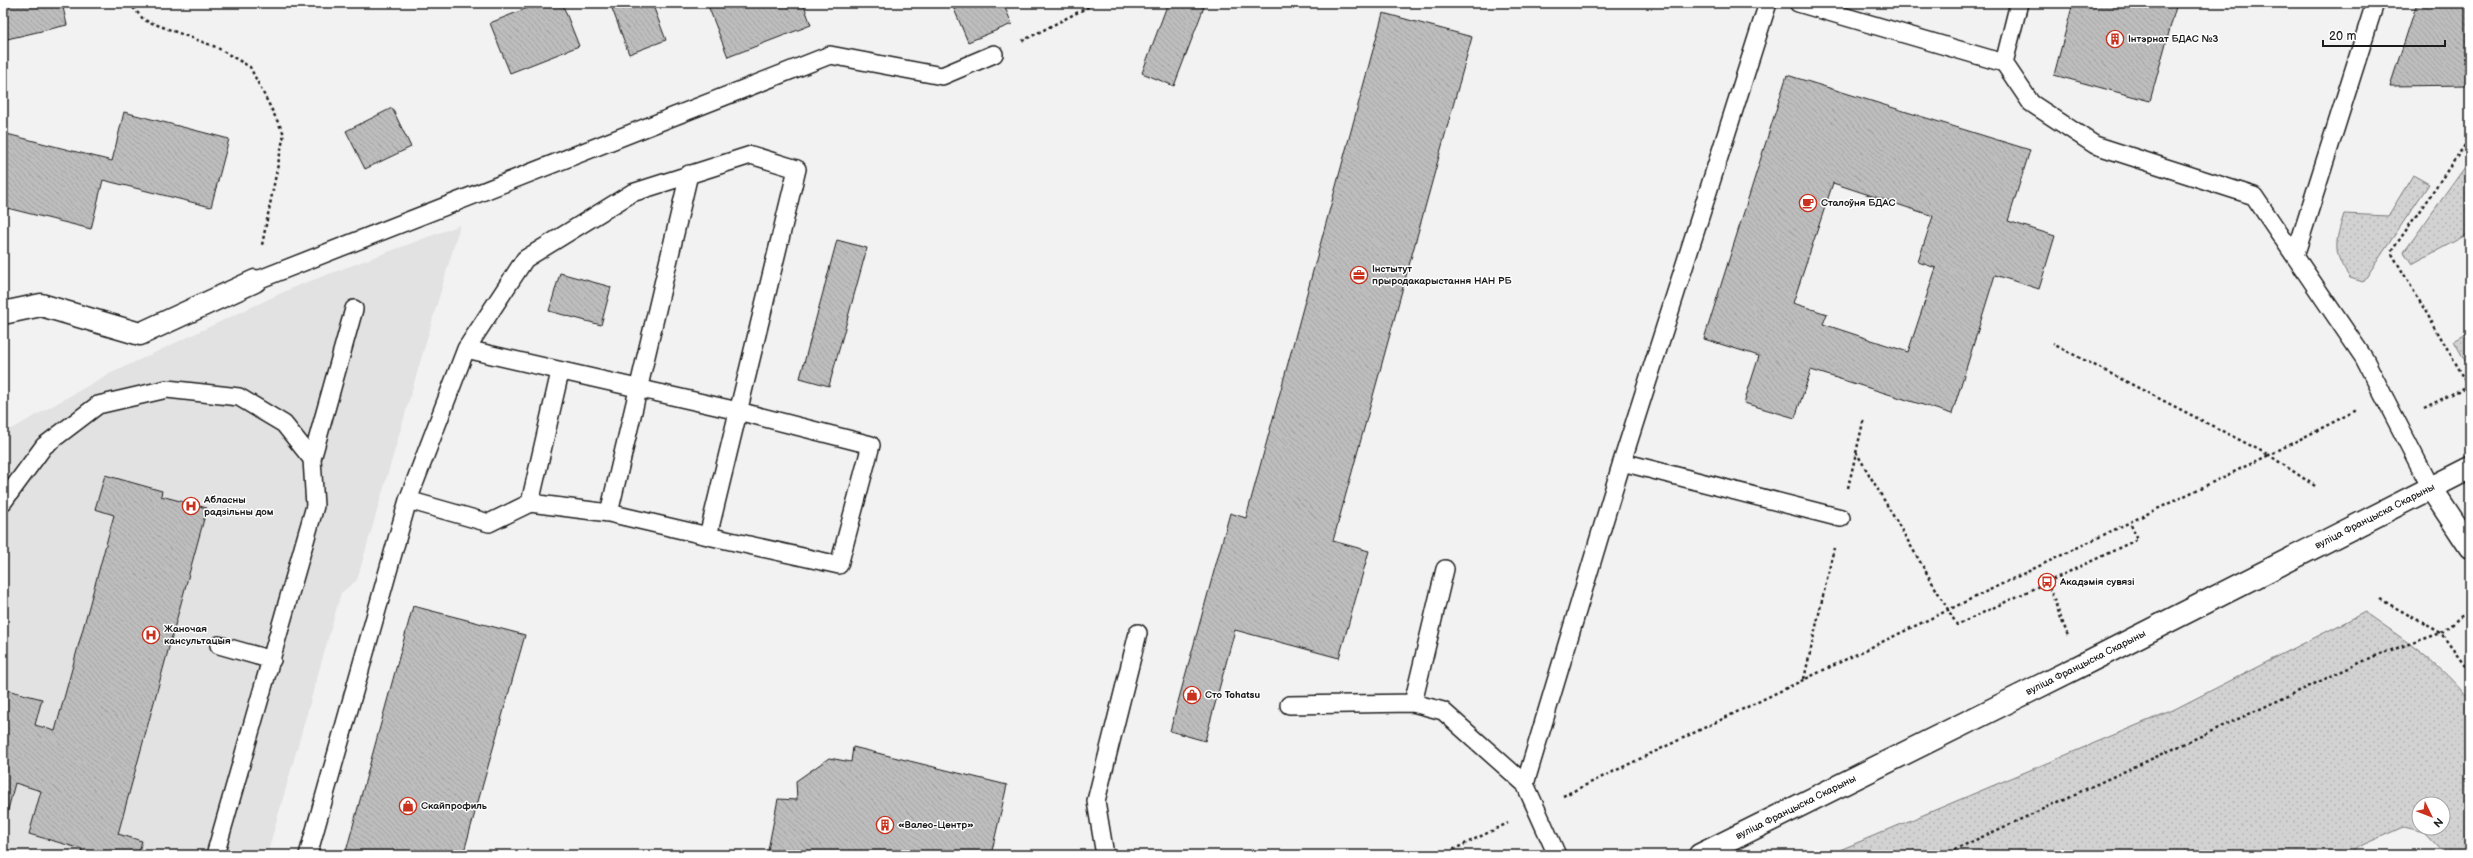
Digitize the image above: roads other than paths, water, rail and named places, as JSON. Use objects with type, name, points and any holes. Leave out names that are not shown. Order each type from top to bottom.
[{"type":"main road","points":[[3,313],[41,305],[140,334],[255,281]]},
{"type":"main road","name":"вуліца Францыска Скарыны","points":[[1700,855],[2080,666],[2470,468]]},
{"type":"main road","points":[[2431,488],[2470,547]]},
{"type":"lane","points":[[1525,784],[1622,462],[1768,3]]},
{"type":"lane","points":[[1798,3],[2004,62],[2031,103],[2096,145],[2254,196],[2364,358],[2431,488]]},
{"type":"lane","points":[[2004,62],[2020,3]]},
{"type":"lane","points":[[2295,256],[2375,3]]},
{"type":"lane","points":[[255,281],[830,55],[942,76],[994,54]]},
{"type":"lane","points":[[308,855],[408,500],[466,349],[525,259],[632,193],[750,155],[797,169],[708,536]]},
{"type":"lane","points":[[608,513],[689,174]]},
{"type":"lane","points":[[215,855],[315,506],[312,459],[354,309]]},
{"type":"lane","points":[[408,500],[489,523],[530,502],[608,513],[839,565],[871,445],[738,411],[560,372],[466,349]]},
{"type":"lane","points":[[530,502],[560,372]]},
{"type":"lane","points":[[3,502],[44,446],[98,405],[167,390],[239,397],[284,424],[312,459]]},
{"type":"lane","points":[[1622,462],[1841,518]]},
{"type":"lane","points":[[1413,703],[1445,569]]},
{"type":"lane","points":[[1105,855],[1096,801],[1138,633]]},
{"type":"lane","points":[[219,646],[272,660]]},
{"type":"lane","points":[[1289,705],[1413,703],[1443,711],[1525,784],[1558,855]]},
{"type":"place","name":"Інтэрнат БДАС №3","points":[[2115,39]]},
{"type":"place","name":"Сталоўня БДАС","points":[[1808,203]]},
{"type":"place","name":"Інстытут прыродакарыстання НАН РБ","points":[[1359,275]]},
{"type":"place","name":"Абласны радзільны дом","points":[[191,506]]},
{"type":"place","name":"Акадэмія сувязі","points":[[2047,582]]},
{"type":"place","name":"Жаночая кансультацыя","points":[[151,635]]},
{"type":"place","name":"Сто Tohatsu","points":[[1192,695]]},
{"type":"place","name":"Скайпрофиль","points":[[408,806]]},
{"type":"place","name":"«Валео-Центр»","points":[[885,825]]}]
